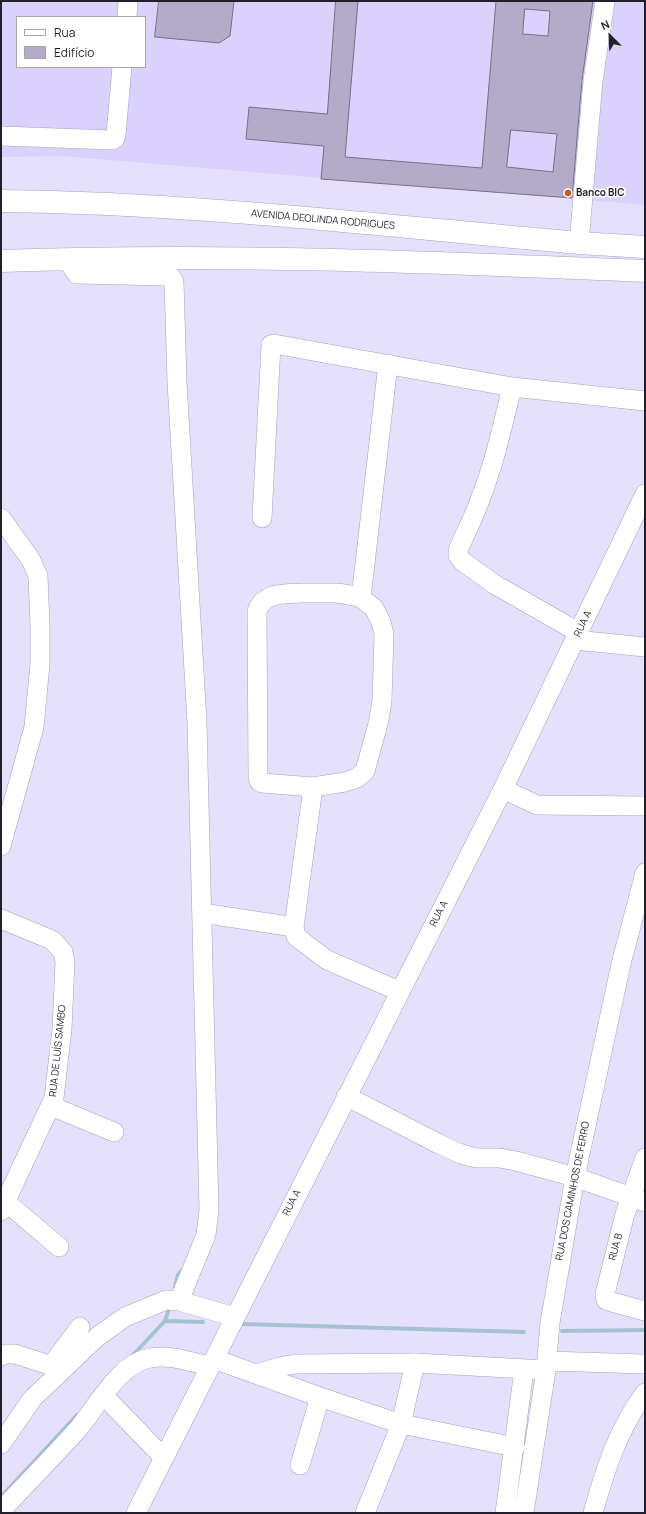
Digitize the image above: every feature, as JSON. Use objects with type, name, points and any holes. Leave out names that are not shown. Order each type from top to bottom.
[{"type":"highway","name":"AVENIDA DEOLINDA RODRIGUES","points":[[1,201],[41,201],[177,208],[579,243],[645,247]]},
{"type":"highway","points":[[1,261],[216,259],[381,261],[645,271]]},
{"type":"street","points":[[127,16],[128,1]]},
{"type":"street","points":[[579,243],[593,81],[605,1]]},
{"type":"street","points":[[1,136],[112,140],[116,135],[122,68]]},
{"type":"street","points":[[67,260],[77,274],[166,276],[171,277],[174,282],[178,390],[197,722],[209,1210],[206,1235],[179,1301]]},
{"type":"street","points":[[262,518],[270,345],[274,344],[512,387],[645,401]]},
{"type":"street","points":[[361,598],[388,364]]},
{"type":"street","points":[[512,387],[498,445],[488,477],[481,498],[458,550],[458,555],[462,561],[494,584],[577,636],[645,647]]},
{"type":"street","name":"RUA A","points":[[214,1359],[399,991],[503,789],[645,494]]},
{"type":"street","points":[[1,518],[31,560],[38,576],[40,618],[40,664],[34,727],[1,846]]},
{"type":"street","points":[[337,593],[361,598],[374,608],[381,622],[384,634],[382,701],[365,772],[357,778],[345,782],[313,786],[262,784],[258,777],[257,611],[260,604],[268,598],[278,595],[337,593]]},
{"type":"street","points":[[313,786],[294,927],[296,936],[327,960],[399,991]]},
{"type":"street","points":[[503,789],[537,805],[645,806]]},
{"type":"street","name":"RUA DOS CAMINHOS DE FERRO","points":[[524,1513],[547,1358],[550,1323],[575,1177],[621,964],[645,873]]},
{"type":"street","points":[[202,913],[294,927]]},
{"type":"street","name":"RUA DE LUÍS SAMBO","points":[[1,919],[52,940],[62,952],[65,962],[62,1029],[56,1086],[51,1106],[4,1206]]},
{"type":"street","points":[[346,1096],[461,1154],[476,1158],[499,1158],[516,1161],[575,1177],[638,1200]]},
{"type":"street","points":[[51,1106],[114,1132]]},
{"type":"street","name":"RUA B","points":[[645,1158],[638,1200],[605,1294],[606,1300],[645,1311]]},
{"type":"street","points":[[4,1206],[59,1247]]},
{"type":"street","points":[[56,1367],[126,1317],[166,1300],[179,1301],[231,1324]]},
{"type":"street","points":[[1,1444],[56,1367],[80,1327]]},
{"type":"street","points":[[1,1356],[5,1354],[15,1354],[56,1367]]},
{"type":"street","points":[[1,1511],[78,1428],[120,1375],[134,1364],[149,1358],[164,1357],[214,1359],[401,1424],[515,1447]]},
{"type":"street","points":[[256,1374],[296,1364],[415,1363],[524,1370],[547,1358],[645,1364]]},
{"type":"street","points":[[136,1513],[214,1359]]},
{"type":"street","points":[[365,1513],[401,1424],[415,1363]]},
{"type":"street","points":[[505,1513],[515,1447],[524,1370]]},
{"type":"street","points":[[592,1513],[605,1469],[628,1418],[645,1393]]},
{"type":"street","points":[[103,1395],[164,1458]]},
{"type":"street","points":[[300,1465],[320,1397]]},
{"type":"shaded area","points":[[1,1],[645,1],[645,205],[61,156],[1,157]]},
{"type":"building","points":[[159,1],[234,1],[230,36],[219,43],[155,37]]},
{"type":"building","points":[[336,1],[358,1],[345,157],[482,168],[496,1],[593,1],[582,80],[572,198],[321,179],[324,146],[246,139],[249,107],[327,114]],"holes":[[[525,9],[550,11],[548,36],[523,34]],[[511,130],[557,134],[553,172],[507,167]]]},
{"type":"waterway","points":[[175,1287],[178,1275],[183,1269]]},
{"type":"waterway","points":[[132,1356],[165,1321],[170,1305]]},
{"type":"waterway","points":[[165,1321],[203,1322]]},
{"type":"waterway","points":[[242,1324],[524,1332]]},
{"type":"waterway","points":[[562,1331],[645,1330]]},
{"type":"waterway","points":[[1,1497],[77,1415]]},
{"type":"place","name":"Banco BIC","points":[[568,193]]}]
